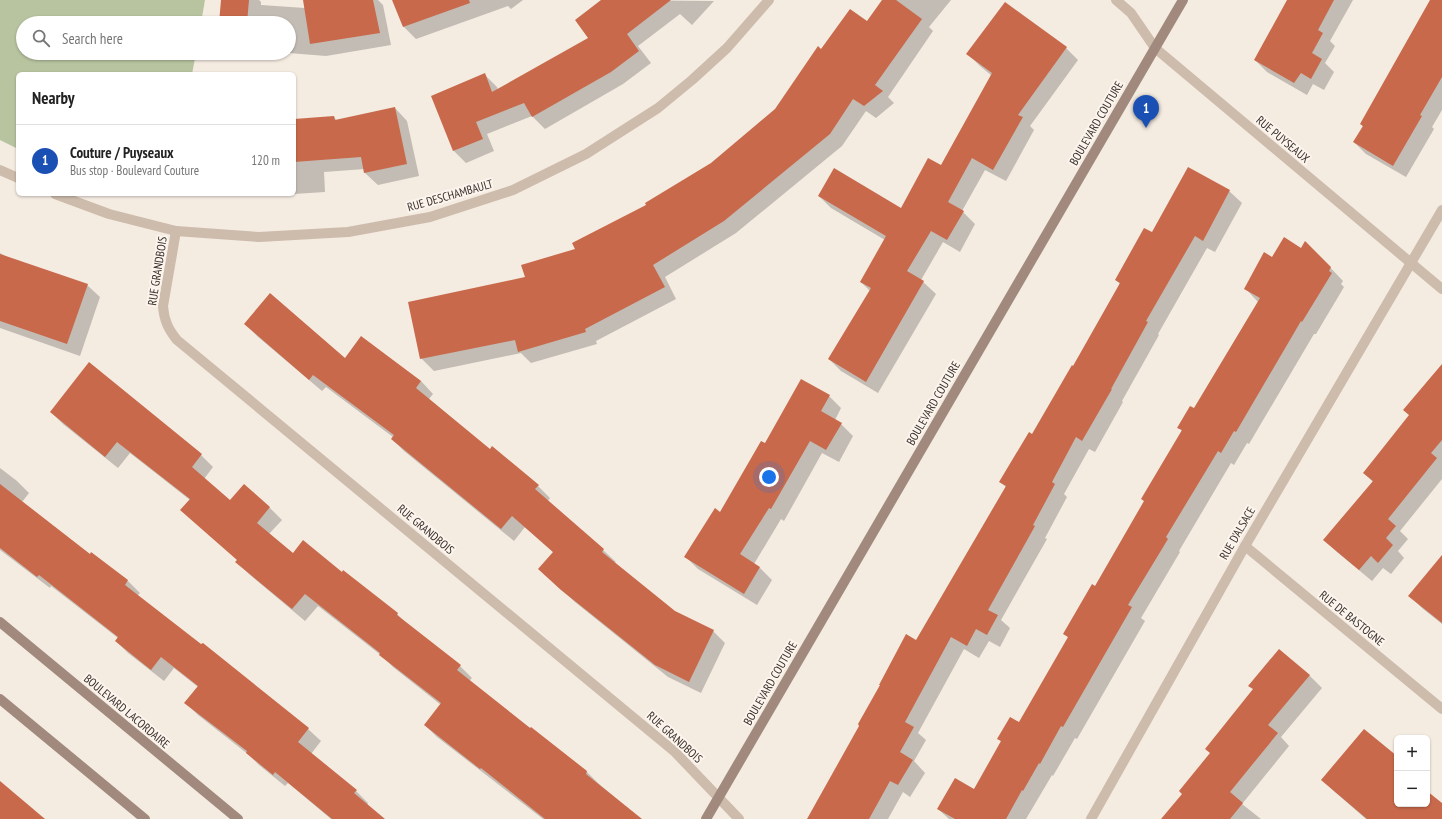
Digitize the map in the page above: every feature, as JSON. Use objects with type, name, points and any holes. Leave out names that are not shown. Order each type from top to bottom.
[{"type":"street","name":"RUE DESCHAMBAULT","points":[[60,196],[108,214],[176,231],[259,237],[348,232],[430,217],[513,190],[586,154],[658,108],[728,48],[769,0]]},
{"type":"street","name":"RUE PUYSEAUX","points":[[1116,0],[1131,13],[1155,48],[1442,289]]},
{"type":"street","name":"BOULEVARD COUTURE","points":[[706,819],[1183,0]]},
{"type":"street","points":[[0,170],[16,177]]},
{"type":"street","name":"RUE D'ALSACE","points":[[1091,819],[1245,546],[1442,210]]},
{"type":"street","name":"RUE GRANDBOIS","points":[[176,231],[163,306],[164,318],[168,328],[176,340],[675,752],[739,819]]},
{"type":"street","name":"RUE DE BASTOGNE","points":[[1245,546],[1442,709]]},
{"type":"street","name":"BOULEVARD LACORDAIRE","points":[[0,622],[238,819]]},
{"type":"street","points":[[0,699],[145,819]]},
{"type":"green space","points":[[0,0],[205,0],[202,16],[16,16],[16,60],[195,60],[192,72],[16,72],[16,148],[0,140]]},
{"type":"building","points":[[221,0],[249,0],[248,16],[220,16]]},
{"type":"building","points":[[303,0],[373,0],[380,33],[310,44]]},
{"type":"building","points":[[392,0],[469,0],[470,3],[403,27]]},
{"type":"building","points":[[601,0],[671,0],[627,34],[639,51],[611,72],[532,117],[524,103],[476,122],[483,139],[453,151],[431,96],[485,73],[492,92],[588,38],[575,20]]},
{"type":"building","points":[[882,0],[896,0],[922,19],[875,85],[883,91],[864,106],[853,99],[830,134],[724,221],[653,265],[665,287],[585,329],[586,332],[518,352],[515,340],[420,359],[408,302],[525,277],[521,265],[575,249],[572,243],[646,205],[645,203],[711,163],[775,109],[818,46],[821,49],[850,9],[867,21]]},
{"type":"building","points":[[1287,0],[1334,0],[1318,30],[1323,33],[1312,53],[1322,59],[1311,79],[1301,73],[1294,83],[1254,60]]},
{"type":"building","points":[[1430,0],[1442,0],[1442,77],[1420,115],[1422,116],[1393,166],[1353,142],[1363,126],[1360,124]]},
{"type":"building","points":[[1005,2],[1067,47],[1018,115],[1023,117],[993,170],[972,158],[948,202],[964,211],[947,240],[931,231],[907,271],[924,281],[866,382],[828,359],[871,288],[860,282],[886,236],[818,196],[834,168],[901,208],[928,158],[941,165],[992,73],[966,54]]},
{"type":"building","points":[[395,107],[407,164],[364,173],[361,157],[296,162],[296,119],[334,116],[335,120]]},
{"type":"building","points":[[1188,167],[1230,190],[1203,241],[1195,236],[1146,321],[1148,322],[1082,441],[1076,437],[1052,482],[1055,484],[1033,525],[1035,526],[988,610],[998,615],[987,635],[976,629],[967,646],[951,637],[905,722],[914,727],[900,752],[913,760],[898,785],[890,781],[869,819],[807,819],[859,726],[858,724],[906,634],[916,640],[1006,486],[999,482],[1029,432],[1032,434],[1120,283],[1115,280],[1144,228],[1152,232]]},
{"type":"building","points":[[1284,237],[1301,248],[1305,241],[1331,267],[1329,271],[1332,273],[1302,322],[1301,321],[1236,432],[1234,431],[1221,453],[1218,451],[1166,537],[1168,539],[1128,605],[1132,607],[1063,727],[1061,726],[1040,764],[1039,763],[1023,791],[1022,790],[1006,819],[955,819],[937,809],[955,778],[974,789],[1001,741],[997,739],[1010,717],[1019,722],[1068,637],[1063,634],[1092,584],[1095,586],[1144,501],[1141,499],[1182,430],[1177,428],[1190,406],[1194,408],[1260,298],[1244,289],[1264,252],[1272,257]]},
{"type":"building","points":[[0,254],[88,284],[67,344],[0,321]]},
{"type":"building","points":[[270,293],[345,358],[361,336],[421,381],[416,388],[490,449],[492,446],[539,485],[535,489],[604,549],[602,552],[675,611],[714,630],[689,682],[655,665],[561,590],[538,569],[553,552],[512,516],[501,529],[391,439],[394,435],[313,375],[309,380],[244,324]]},
{"type":"building","points":[[89,362],[202,454],[192,467],[230,500],[244,484],[270,507],[257,523],[293,553],[303,540],[342,572],[343,570],[461,665],[457,670],[587,771],[586,774],[642,819],[545,819],[424,725],[441,703],[379,655],[380,653],[305,594],[292,609],[235,562],[237,560],[180,510],[190,499],[117,442],[105,457],[50,412]]},
{"type":"building","points":[[1442,364],[1442,440],[1431,453],[1437,458],[1388,519],[1396,526],[1386,538],[1393,545],[1378,563],[1371,556],[1359,570],[1323,540],[1373,481],[1363,473],[1409,415],[1403,410]]},
{"type":"building","points":[[801,379],[830,395],[821,411],[842,423],[826,450],[810,441],[771,509],[769,508],[740,554],[760,567],[744,594],[684,557],[715,508],[720,512],[761,441],[765,443]]},
{"type":"building","points":[[0,484],[90,554],[91,552],[128,580],[125,585],[201,644],[203,643],[309,728],[298,742],[357,790],[354,793],[385,819],[332,819],[275,772],[273,775],[246,753],[247,751],[184,703],[198,686],[161,657],[151,670],[115,641],[118,637],[39,575],[37,577],[0,548]]},
{"type":"building","points":[[1442,555],[1442,623],[1408,596]]},
{"type":"building","points":[[1279,649],[1310,675],[1268,725],[1278,733],[1230,792],[1243,803],[1230,819],[1161,819],[1182,794],[1179,791],[1210,753],[1205,749],[1253,689],[1248,686]]},
{"type":"building","points":[[1364,729],[1394,754],[1394,807],[1430,807],[1430,793],[1442,803],[1442,819],[1367,819],[1321,780]]},
{"type":"building","points":[[0,781],[45,819],[0,819]]},
{"type":"place","name":"Couture / Puyseaux","points":[[1146,128]]}]
